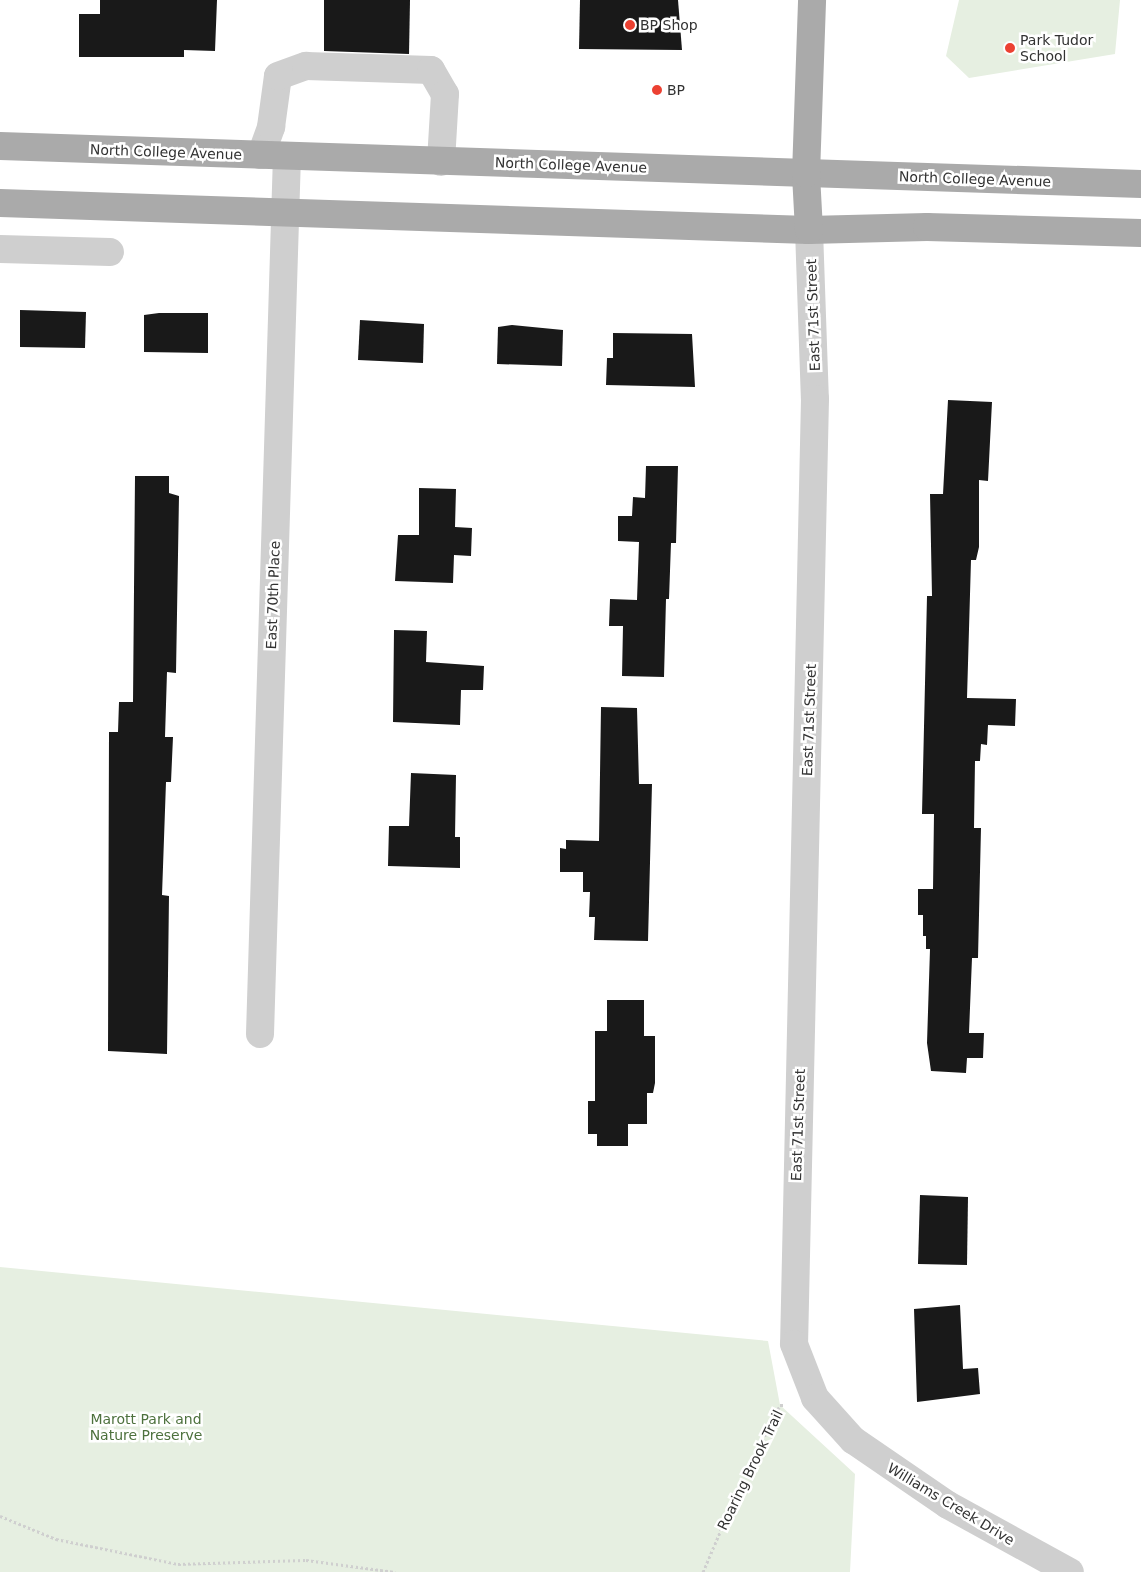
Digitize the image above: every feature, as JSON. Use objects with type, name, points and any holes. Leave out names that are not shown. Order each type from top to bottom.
[{"type":"main road","name":"East 71st Street","points":[[809,230],[806,174],[812,0]]},
{"type":"main road","name":"North College Avenue","points":[[0,146],[1141,184]]},
{"type":"main road","points":[[0,203],[809,230],[927,227],[1141,233]]},
{"type":"street","name":"East 70th Place","points":[[260,1034],[285,213],[274,156],[271,127],[278,76],[306,66],[432,70],[445,94],[441,162]]},
{"type":"street","name":"East 71st Street","points":[[809,230],[815,356],[813,541],[792,1330],[800,1367],[830,1417]]},
{"type":"street","points":[[0,249],[110,252]]},
{"type":"street","name":"Williams Creek Drive","points":[[830,1417],[908,1480],[1070,1572]]},
{"type":"path","name":"Roaring Brook Trail","points":[[703,1572],[780,1405],[830,1417]]},
{"type":"path","points":[[0,1516],[56,1539],[178,1564],[306,1560],[395,1572]]},
{"type":"green space","points":[[959,0],[1120,0],[1115,54],[969,78],[946,56]]},
{"type":"green space","name":"Marott Park and Nature Preserve","points":[[0,1267],[768,1341],[780,1405],[855,1474],[850,1572],[0,1572]]},
{"type":"building","points":[[100,0],[217,0],[215,51],[184,50],[184,57],[79,57],[79,14],[100,14]]},
{"type":"building","points":[[324,0],[410,0],[409,54],[324,51]]},
{"type":"building","name":"BP Shop","points":[[580,0],[678,0],[682,50],[579,49]]},
{"type":"building","points":[[20,310],[86,312],[85,348],[20,347]]},
{"type":"building","points":[[159,313],[208,313],[208,353],[144,352],[144,315]]},
{"type":"building","points":[[360,320],[424,324],[423,363],[358,360]]},
{"type":"building","points":[[512,325],[563,330],[562,366],[497,364],[498,327]]},
{"type":"building","points":[[613,333],[692,334],[695,387],[606,385],[607,358],[613,358]]},
{"type":"building","points":[[948,400],[992,402],[988,481],[979,480],[979,547],[976,560],[971,560],[967,698],[1016,699],[1015,726],[988,725],[987,745],[981,744],[980,761],[975,761],[974,828],[981,828],[978,958],[972,958],[969,1033],[984,1033],[983,1058],[967,1058],[966,1073],[931,1071],[927,1043],[930,949],[926,949],[926,936],[923,936],[923,915],[918,915],[918,889],[933,889],[934,814],[922,814],[927,596],[932,596],[930,494],[943,494]]},
{"type":"building","points":[[646,466],[678,466],[676,543],[671,543],[669,599],[666,599],[664,677],[622,676],[623,626],[609,626],[610,599],[637,600],[639,542],[618,541],[618,516],[632,516],[633,497],[645,498]]},
{"type":"building","points":[[135,476],[169,476],[169,493],[179,496],[176,673],[167,672],[165,737],[173,737],[171,782],[166,782],[162,895],[169,896],[167,1054],[108,1051],[109,732],[118,732],[119,702],[133,702]]},
{"type":"building","points":[[419,488],[456,489],[455,527],[472,528],[471,556],[454,555],[453,583],[395,581],[398,535],[419,535]]},
{"type":"building","points":[[394,630],[427,631],[426,662],[484,666],[483,690],[461,690],[460,725],[393,722]]},
{"type":"building","points":[[601,707],[637,708],[639,784],[652,784],[648,941],[594,940],[595,917],[589,917],[590,892],[583,892],[583,872],[560,872],[560,848],[566,849],[566,840],[599,841]]},
{"type":"building","points":[[411,773],[456,775],[455,837],[460,837],[460,868],[388,866],[389,826],[409,826]]},
{"type":"building","points":[[607,1000],[644,1000],[644,1036],[655,1036],[655,1083],[653,1093],[647,1093],[647,1124],[628,1124],[628,1146],[597,1146],[597,1134],[588,1134],[588,1101],[595,1101],[595,1031],[607,1031]]},
{"type":"building","points":[[920,1195],[968,1197],[967,1265],[918,1264]]},
{"type":"building","points":[[960,1305],[963,1369],[978,1368],[980,1394],[917,1402],[914,1309]]},
{"type":"place","name":"BP Shop","points":[[630,25]]},
{"type":"place","name":"Park Tudor School","points":[[1010,48]]},
{"type":"place","name":"BP","points":[[657,90]]}]
